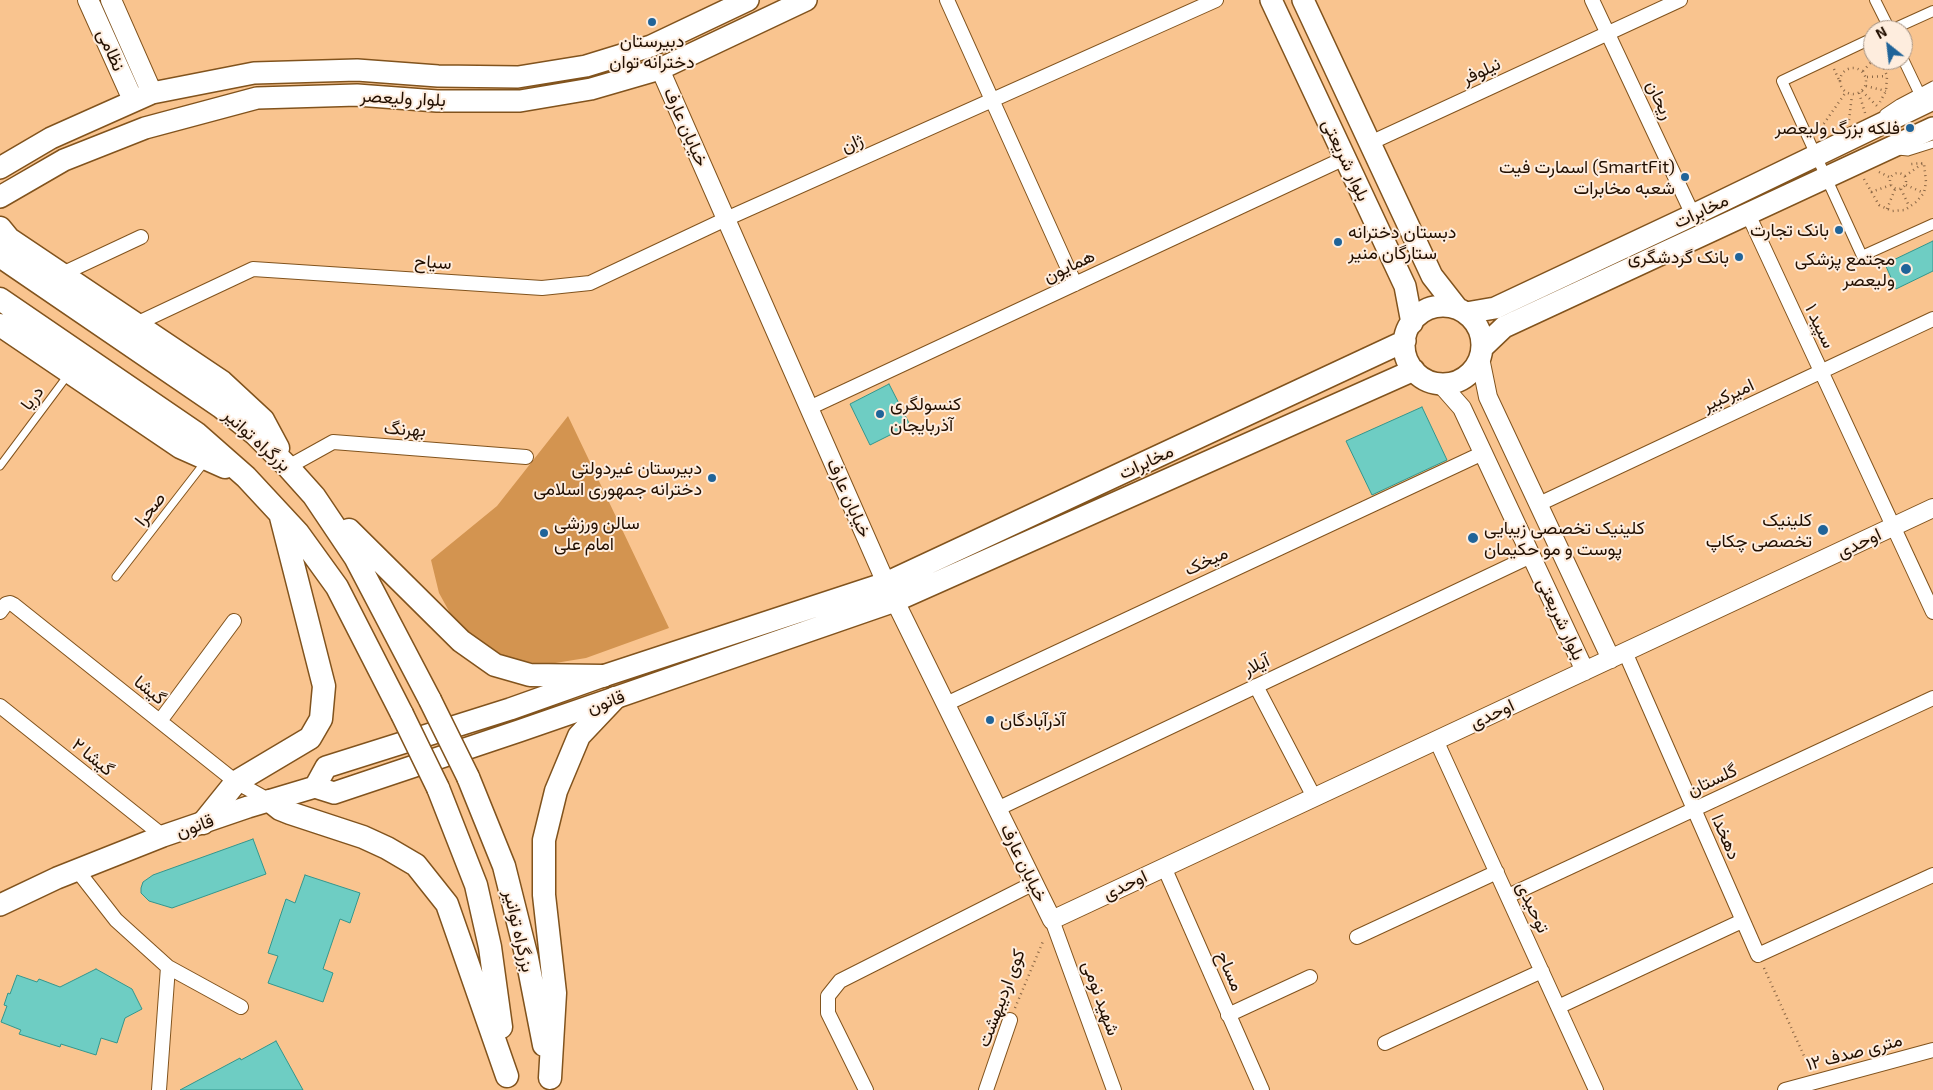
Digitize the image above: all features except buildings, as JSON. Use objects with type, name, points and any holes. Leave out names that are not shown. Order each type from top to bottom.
[{"type":"highway","points":[[2,242],[62,274],[222,382],[264,420],[288,467]]},
{"type":"highway","name":"بزرگراه توانیر","points":[[2,242],[255,434],[314,496],[355,557],[468,777],[504,866],[527,958],[552,1084]]},
{"type":"highway","name":"بزرگراه توانیر","points":[[0,299],[196,433],[246,477],[298,532],[337,588],[438,788],[476,885],[490,947],[508,1083]]},
{"type":"highway","points":[[0,325],[180,447],[246,477]]},
{"type":"highway","points":[[314,496],[460,641],[495,665],[530,675],[604,676]]},
{"type":"highway","points":[[203,823],[236,782],[310,738],[321,719],[324,686],[280,513]]},
{"type":"highway","points":[[552,1084],[555,993],[544,895],[544,840],[556,791],[579,736],[615,698]]},
{"type":"highway","points":[[270,800],[285,811],[363,837],[416,865],[447,904],[508,1083]]},
{"type":"main road","name":"نظامی","points":[[88,0],[142,97]]},
{"type":"main road","name":"نظامی","points":[[111,0],[142,97]]},
{"type":"main road","name":"بلوار ولیعصر","points":[[0,168],[51,138],[142,97],[254,73],[357,70],[438,76],[518,77],[586,66],[651,46],[748,0]]},
{"type":"main road","name":"بلوار ولیعصر","points":[[0,197],[64,160],[144,128],[257,98],[357,95],[437,100],[520,102],[591,89],[660,69],[806,0]]},
{"type":"main road","name":"بلوار شریعتى","points":[[1271,0],[1406,286],[1408,332]]},
{"type":"main road","name":"بلوار شریعتى","points":[[1303,0],[1432,276],[1461,311]]},
{"type":"main road","points":[[304,72],[307,96]]},
{"type":"main road","name":"مخابرات","points":[[1461,311],[1495,308],[1693,215],[1813,149],[1927,95]]},
{"type":"main road","name":"مخابرات","points":[[1481,353],[1504,327],[1826,177],[1882,159],[1933,128]]},
{"type":"main road","points":[[1447,306],[1461,311],[1473,320],[1479,328],[1481,353],[1475,367],[1460,380],[1440,383],[1421,377],[1414,370],[1405,352],[1408,332],[1427,310],[1447,306]]},
{"type":"main road","name":"مخابرات","points":[[891,592],[1408,332]]},
{"type":"main road","name":"مخابرات","points":[[891,592],[1414,370]]},
{"type":"main road","name":"قانون","points":[[315,787],[326,767],[604,676],[891,592]]},
{"type":"main road","name":"قانون","points":[[0,904],[77,870],[163,836],[315,787],[334,793],[615,698],[891,592]]},
{"type":"street","points":[[947,0],[1075,284]]},
{"type":"street","name":"ژان","points":[[726,219],[1216,0]]},
{"type":"street","name":"ریحان","points":[[1592,0],[1693,215]]},
{"type":"street","name":"نیلوفر","points":[[1370,143],[1680,0]]},
{"type":"street","points":[[1875,0],[1885,20]]},
{"type":"street","points":[[1913,20],[1933,11]]},
{"type":"street","points":[[1863,43],[1782,81],[1862,256],[1933,224]]},
{"type":"street","name":"خیابان عارف","points":[[660,69],[891,592],[1052,920]]},
{"type":"street","points":[[1911,70],[1927,95]]},
{"type":"street","name":"همایون","points":[[809,408],[1345,158]]},
{"type":"street","name":"سپید ۱","points":[[1748,214],[1933,612]]},
{"type":"street","name":"سیاح","points":[[136,324],[253,269],[542,288],[590,283],[726,219]]},
{"type":"street","points":[[62,274],[141,237]]},
{"type":"street","name":"امیرکبیر","points":[[1539,504],[1933,319]]},
{"type":"street","name":"بلوار شریعتى","points":[[1481,353],[1488,397],[1539,504],[1618,655]]},
{"type":"street","name":"بلوار شریعتى","points":[[1440,383],[1462,408],[1585,671]]},
{"type":"street","name":"بهرنگ","points":[[288,467],[333,442],[526,457]]},
{"type":"street","name":"میخک","points":[[946,704],[1483,453]]},
{"type":"street","name":"اوحدی","points":[[1052,920],[1933,508]]},
{"type":"street","name":"آیلار","points":[[997,809],[1531,556]]},
{"type":"street","name":"گیشا","points":[[5,607],[160,721],[236,782],[270,800]]},
{"type":"street","points":[[160,721],[234,621]]},
{"type":"street","name":"دهخدا","points":[[1618,655],[1694,809],[1758,955]]},
{"type":"street","points":[[1256,686],[1314,797]]},
{"type":"street","name":"گلستان","points":[[1508,896],[1933,698]]},
{"type":"street","name":"گیشا ۲","points":[[0,706],[163,836]]},
{"type":"street","name":"توحیدی","points":[[1436,740],[1596,1090]]},
{"type":"street","name":"مساح","points":[[1164,867],[1262,1090]]},
{"type":"street","points":[[77,870],[116,920],[168,967],[241,1006]]},
{"type":"street","points":[[1357,937],[1497,872]]},
{"type":"street","points":[[1758,955],[1933,875]]},
{"type":"street","points":[[866,1090],[828,1014],[828,996],[840,981],[1034,883]]},
{"type":"street","name":"شهید نومی","points":[[1052,920],[1114,1090]]},
{"type":"street","points":[[1558,1007],[1742,921]]},
{"type":"street","points":[[159,1090],[168,967]]},
{"type":"street","points":[[1385,1044],[1542,970]]},
{"type":"street","points":[[1228,1015],[1310,977]]},
{"type":"street","name":"کوی اردیبهشت","points":[[986,1090],[1010,1020]]},
{"type":"street","name":"۱۲ متری صدف","points":[[1785,1090],[1818,1086],[1931,1049]]},
{"type":"lane","points":[[1882,159],[1933,144]]},
{"type":"lane","name":"دریا","points":[[0,466],[70,373]]},
{"type":"lane","name":"صحرا","points":[[116,577],[207,460]]},
{"type":"path","points":[[1830,62],[1842,88],[1846,92],[1852,94],[1861,92],[1866,86],[1867,77],[1863,71],[1851,67],[1841,75],[1840,81]]},
{"type":"path","points":[[1861,92],[1866,116],[1878,106],[1886,91],[1887,76],[1885,70]]},
{"type":"path","points":[[1867,77],[1887,76]]},
{"type":"path","points":[[1866,86],[1886,91]]},
{"type":"path","points":[[1813,149],[1846,92]]},
{"type":"path","points":[[1861,92],[1878,106]]},
{"type":"path","points":[[1852,94],[1858,128]]},
{"type":"path","points":[[1873,169],[1882,159]]},
{"type":"path","points":[[1908,164],[1924,163]]},
{"type":"path","points":[[1905,176],[1924,163]]},
{"type":"path","points":[[1862,175],[1879,205],[1892,212],[1905,210],[1924,193],[1926,172],[1924,163]]},
{"type":"path","points":[[1905,176],[1897,173],[1893,174],[1890,178],[1891,185],[1895,189],[1901,189],[1906,184]]},
{"type":"path","points":[[1905,176],[1906,184]]},
{"type":"path","points":[[1906,184],[1924,193]]},
{"type":"path","points":[[1871,192],[1891,185]]},
{"type":"path","points":[[1887,209],[1895,189]]},
{"type":"path","points":[[1901,189],[1910,206]]},
{"type":"path","name":"کوی اردیبهشت","points":[[1010,1020],[1052,920]]},
{"type":"path","points":[[1758,955],[1818,1086]]},
{"type":"shaded area","name":"سالن ورزشی امام علی","points":[[568,416],[669,628],[586,658],[543,665],[504,657],[475,640],[450,613],[439,593],[431,560],[497,506]]},
{"type":"place","name":"دبیرستان دخترانه توان","points":[[652,22]]},
{"type":"place","name":"فلکه بزرگ ولیعصر","points":[[1910,128]]},
{"type":"place","name":"اسمارت فیت (SmartFit) شعبه مخابرات","points":[[1685,177]]},
{"type":"place","name":"بانک تجارت","points":[[1839,230]]},
{"type":"place","name":"دبستان دخترانه ستارگان منیر","points":[[1338,242]]},
{"type":"place","name":"بانک گردشگری","points":[[1739,257]]},
{"type":"place","name":"مجتمع پزشکی ولیعصر","points":[[1906,269]]},
{"type":"place","name":"کنسولگری آذربایجان","points":[[880,414]]},
{"type":"place","name":"دبیرستان غیردولتی دخترانه جمهوری اسلامی","points":[[712,478]]},
{"type":"place","name":"کلينيک تخصصی چکاپ","points":[[1823,530]]},
{"type":"place","name":"سالن ورزشی امام علی","points":[[544,533]]},
{"type":"place","name":"کلینیک تخصصی زیبایی پوست و مو حکیمان","points":[[1473,538]]},
{"type":"place","name":"آذرآبادگان","points":[[990,720]]}]
